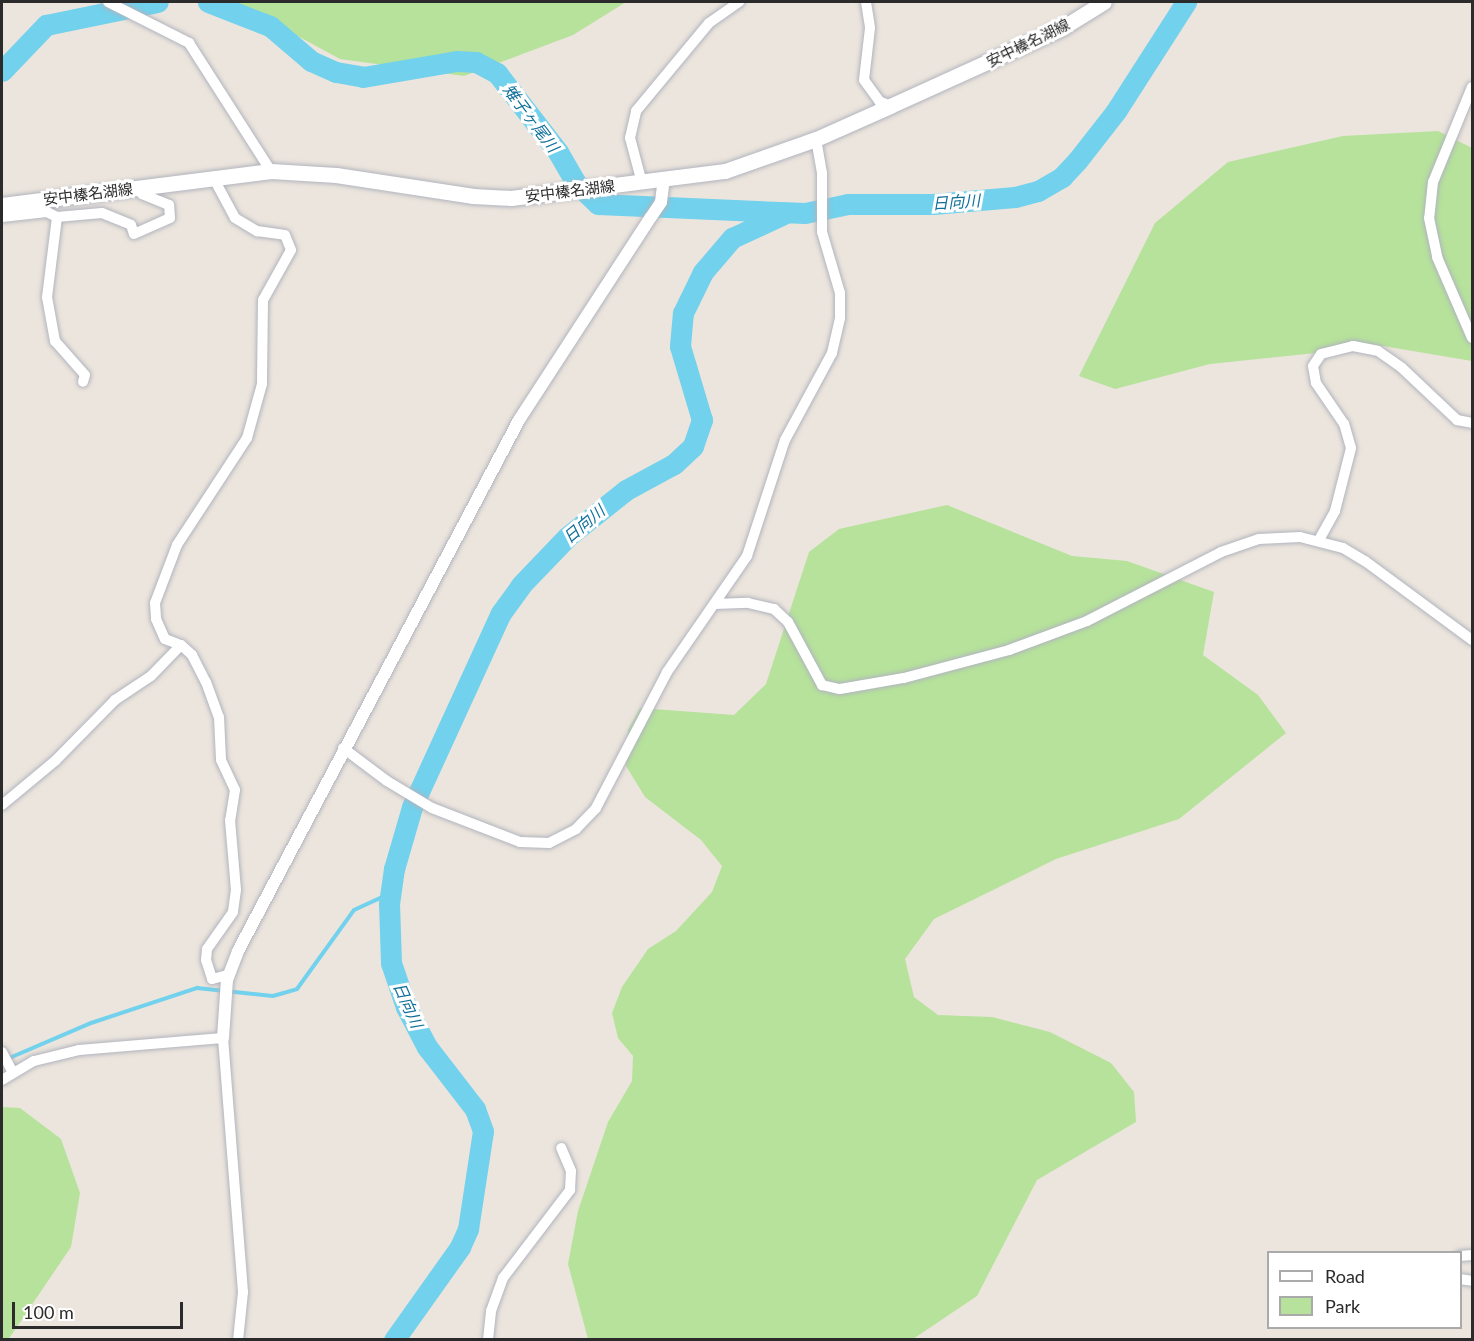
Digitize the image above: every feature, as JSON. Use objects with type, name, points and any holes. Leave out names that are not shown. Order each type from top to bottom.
[{"type":"main road","name":"安中榛名湖線","points":[[2,205],[271,171],[336,175],[473,196],[511,198],[642,183],[740,167],[816,139],[890,106],[1062,28],[1104,2]]},
{"type":"street","points":[[108,2],[189,43],[271,171]]},
{"type":"street","points":[[642,183],[630,138],[636,111],[709,23],[739,2]]},
{"type":"street","points":[[866,2],[870,28],[864,80],[879,101],[890,106]]},
{"type":"street","points":[[1473,87],[1433,182],[1429,218],[1437,257],[1473,339]]},
{"type":"street","points":[[343,748],[387,782],[432,807],[474,827],[535,844],[549,843],[576,829],[607,792],[644,710],[684,644],[715,604],[753,544],[785,440],[832,353],[840,318],[840,293],[822,232],[822,196],[816,139]]},
{"type":"street","points":[[214,179],[235,218],[257,231],[285,235],[291,250],[263,300],[262,384],[247,438],[177,545],[157,593],[155,613],[160,632],[165,639],[182,645],[192,655],[206,682],[219,717],[221,760],[235,789],[230,820],[236,890],[233,912],[207,949],[206,960],[212,979],[227,977]]},
{"type":"street","points":[[238,1340],[243,1292],[223,1038],[227,977],[343,748],[519,420],[661,202],[664,179]]},
{"type":"street","points":[[2,217],[47,212],[57,217],[102,213],[130,225],[134,234],[170,218],[169,205],[142,194],[140,188]]},
{"type":"street","points":[[57,217],[47,297],[55,341],[85,375],[83,382]]},
{"type":"street","points":[[1319,540],[1335,510],[1351,448],[1344,424],[1316,383],[1313,366],[1321,354],[1353,346],[1378,351],[1402,368],[1457,420],[1473,423]]},
{"type":"street","points":[[715,604],[748,603],[774,609],[791,628],[822,685],[832,690],[936,670],[1042,639],[1120,606],[1221,552],[1259,539],[1319,540],[1365,561],[1473,640]]},
{"type":"street","points":[[2,805],[55,761],[115,700],[151,676],[182,645]]},
{"type":"street","points":[[2,1080],[12,1071],[79,1050],[223,1038]]},
{"type":"street","points":[[2,1052],[12,1071]]},
{"type":"street","points":[[488,1340],[492,1305],[503,1278],[570,1190],[571,1171],[561,1148]]},
{"type":"green space","points":[[235,2],[626,2],[573,35],[464,76],[340,59]]},
{"type":"green space","points":[[1438,131],[1472,148],[1472,361],[1383,346],[1210,364],[1115,389],[1079,376],[1155,223],[1228,162],[1343,136]]},
{"type":"green space","points":[[947,505],[1072,556],[1127,561],[1214,592],[1203,655],[1258,695],[1286,733],[1179,819],[1056,859],[934,919],[905,959],[914,997],[938,1015],[992,1017],[1050,1032],[1111,1063],[1134,1092],[1136,1122],[1037,1180],[977,1296],[913,1339],[588,1339],[568,1264],[578,1211],[608,1122],[632,1081],[633,1056],[618,1038],[612,1013],[622,987],[648,949],[676,931],[712,892],[722,866],[701,840],[645,797],[626,766],[628,730],[640,708],[734,715],[766,684],[809,552],[839,529]]},
{"type":"green space","points":[[2,1107],[20,1108],[61,1139],[80,1193],[71,1247],[8,1340],[2,1339]]},
{"type":"waterway","name":"雉子ヶ尾川","points":[[2,71],[46,25],[158,2]]},
{"type":"waterway","name":"雉子ヶ尾川","points":[[208,2],[270,26],[311,61],[336,72],[363,77],[457,61],[476,62],[497,73],[558,152],[575,182],[598,204],[805,213],[848,204],[933,204],[1015,197],[1038,191],[1062,177],[1077,161],[1116,111],[1186,2]]},
{"type":"waterway","name":"日向川","points":[[394,1340],[460,1247],[468,1229],[483,1131],[475,1109],[427,1047],[406,1007],[391,963],[389,904],[394,869],[412,807],[501,613],[521,585],[567,537],[626,490],[674,464],[693,446],[702,420],[680,346],[683,313],[703,272],[732,238],[786,213]]},
{"type":"waterway","points":[[7,1059],[91,1023],[197,988],[273,996],[297,989],[354,910],[391,893]]}]
